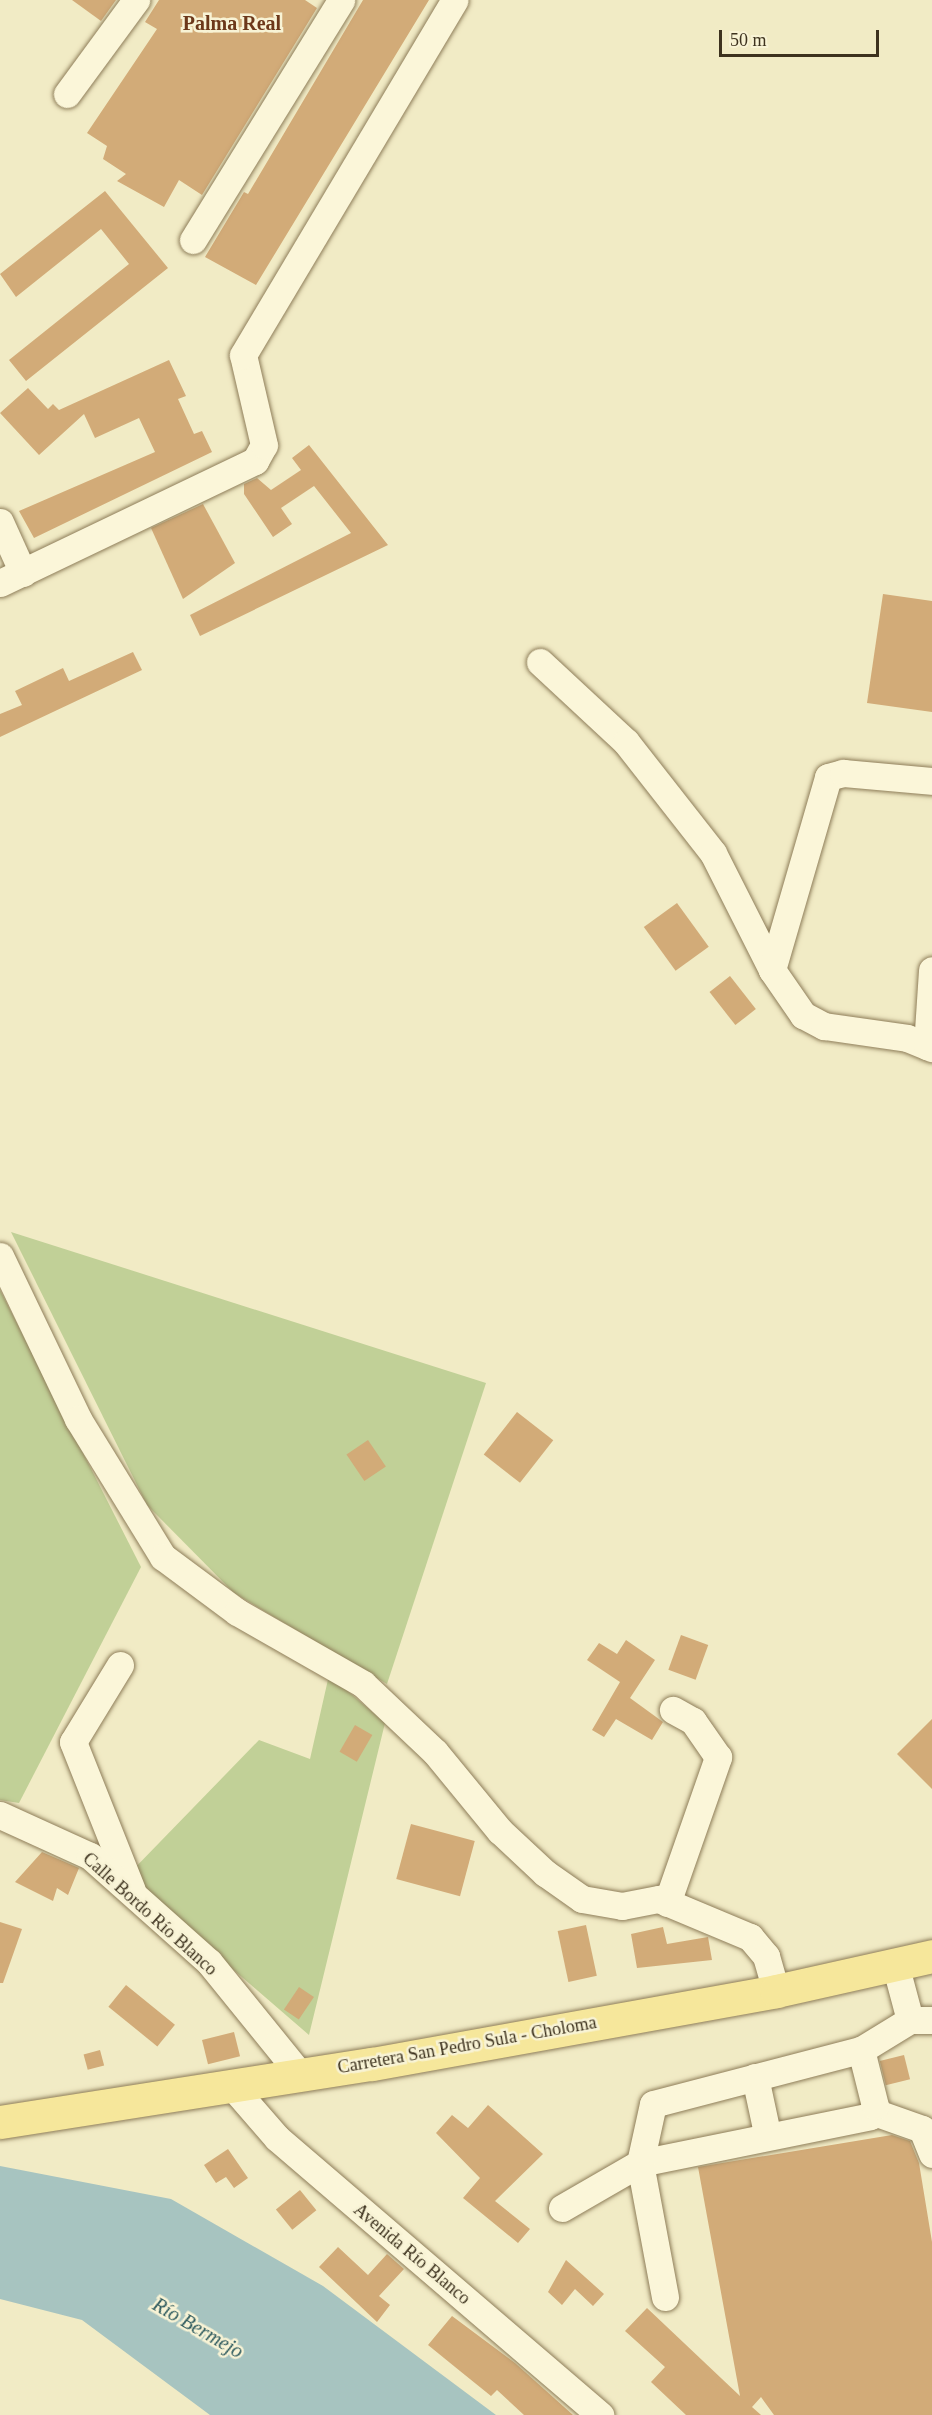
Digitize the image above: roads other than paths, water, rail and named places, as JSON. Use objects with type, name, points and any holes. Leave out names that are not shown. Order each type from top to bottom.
[{"type":"main road","name":"Carretera San Pedro Sula - Choloma","points":[[0,2122],[298,2072],[372,2064],[776,1991],[932,1956]]},
{"type":"street","points":[[67,94],[136,0]]},
{"type":"street","points":[[192,240],[341,0]]},
{"type":"street","points":[[0,522],[11,578],[255,461],[264,445],[243,355],[455,0]]},
{"type":"street","points":[[540,662],[627,742],[713,853],[772,970],[803,1015],[824,1026],[929,1047],[932,969]]},
{"type":"street","points":[[772,970],[828,777],[843,773],[932,781]]},
{"type":"street","points":[[0,1256],[78,1419],[163,1557],[237,1612],[363,1684],[435,1752],[500,1831],[573,1893],[622,1906],[668,1903],[750,1937],[766,1956],[776,1991]]},
{"type":"street","points":[[120,1665],[73,1742],[135,1896]]},
{"type":"street","points":[[668,1903],[718,1757],[693,1721],[674,1710]]},
{"type":"street","name":"Calle Bordo Río Blanco","points":[[0,1815],[90,1856],[208,1962],[298,2072]]},
{"type":"street","points":[[665,2297],[640,2163],[653,2104],[861,2050],[921,2020],[895,1964]]},
{"type":"street","points":[[861,2050],[874,2112]]},
{"type":"street","points":[[755,2077],[767,2133]]},
{"type":"street","name":"Avenida Río Blanco","points":[[231,2085],[277,2138],[600,2415]]},
{"type":"street","points":[[562,2208],[640,2163],[767,2133],[874,2112],[922,2129],[932,2154]]},
{"type":"water","name":"Río Bermejo","points":[[0,2166],[171,2199],[323,2286],[496,2415],[210,2415],[82,2320],[0,2299]]},
{"type":"district","name":"Palma Real","points":[[232,23]]}]
